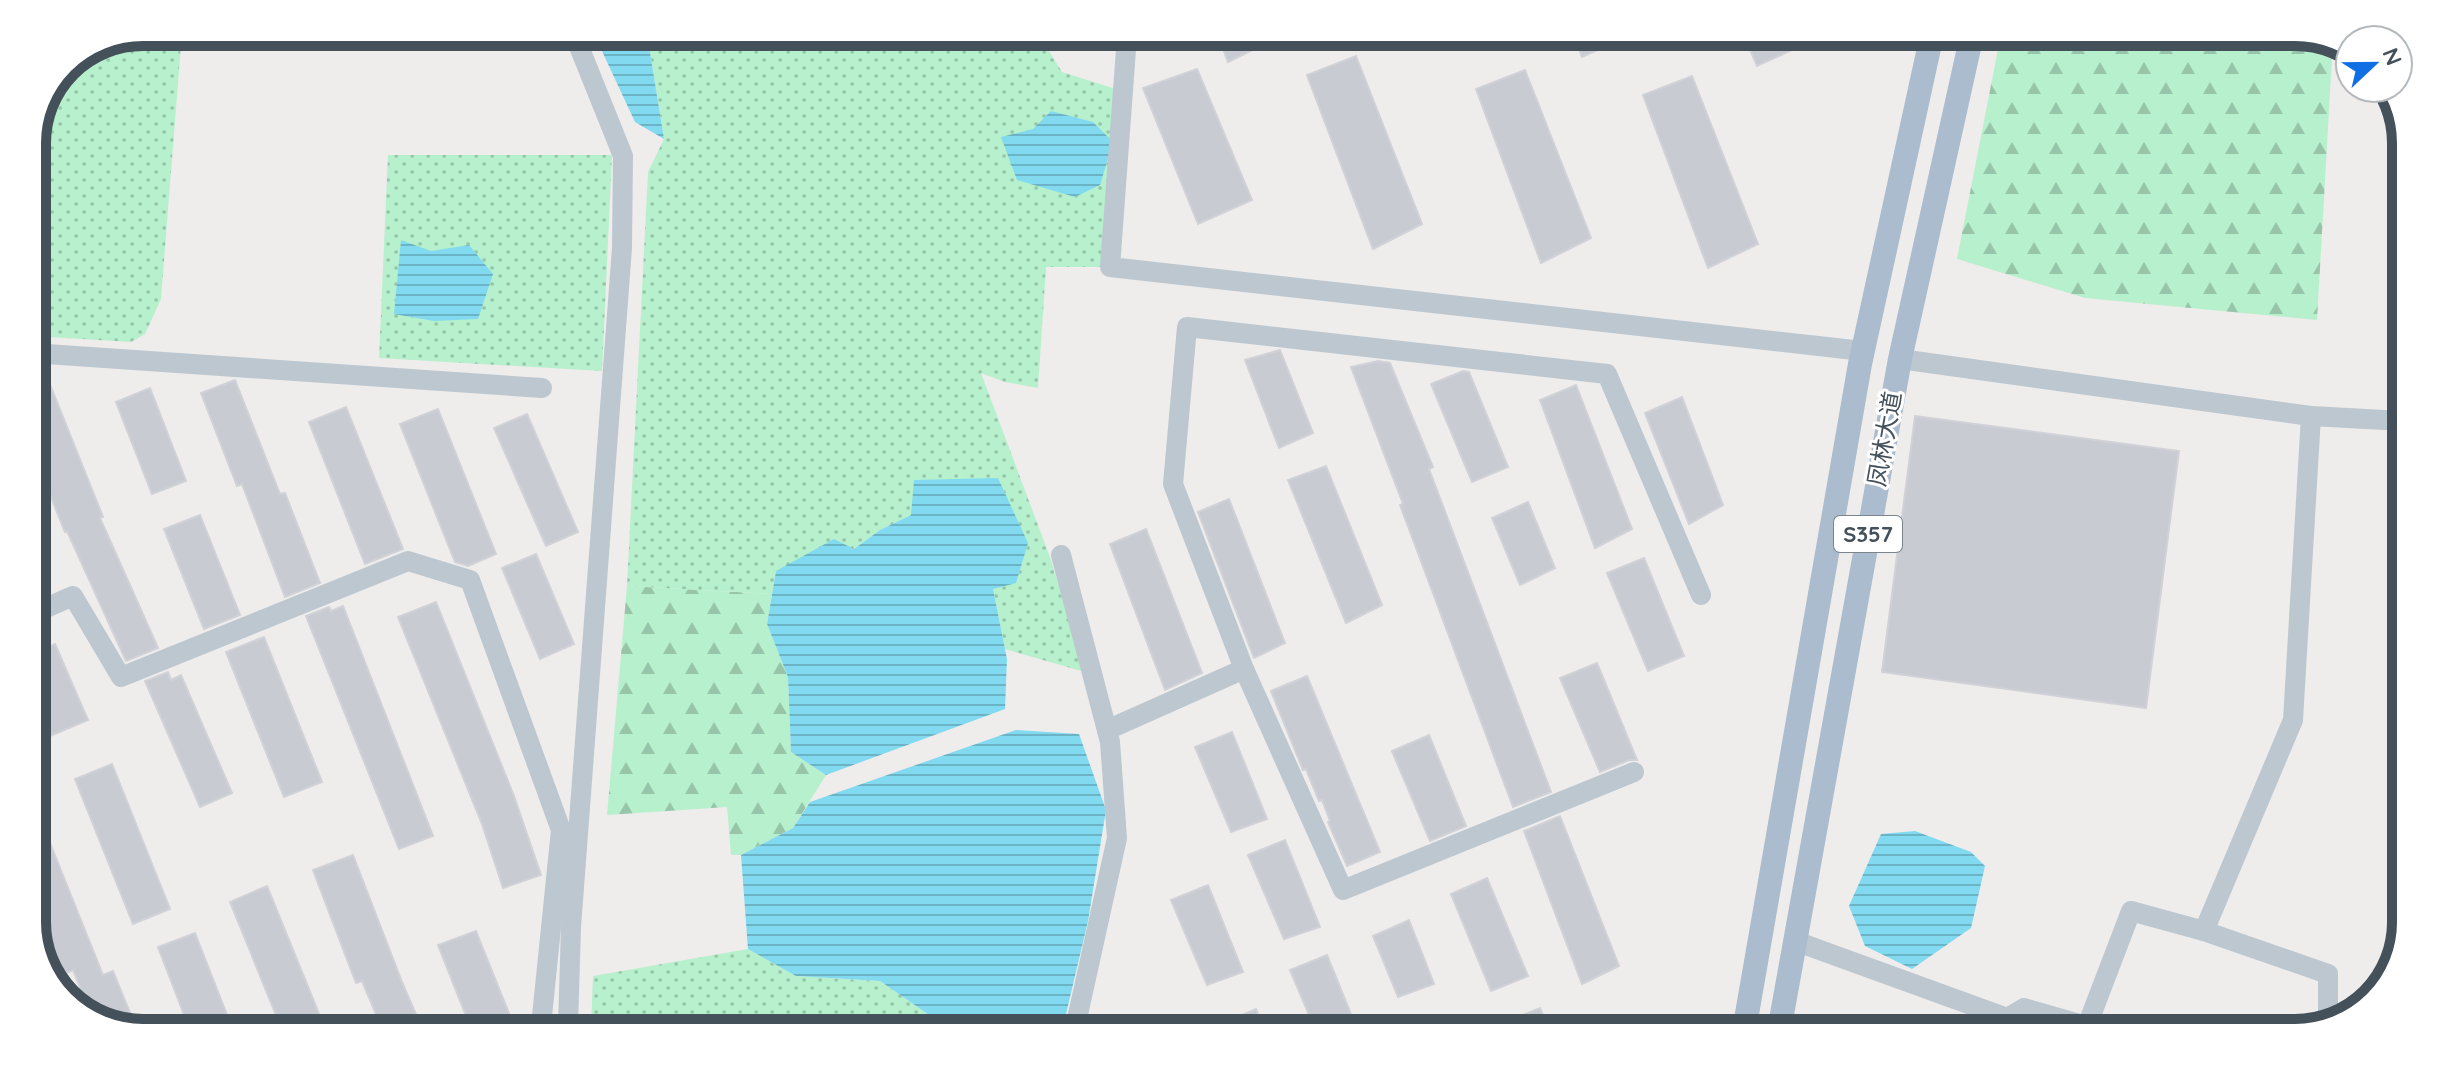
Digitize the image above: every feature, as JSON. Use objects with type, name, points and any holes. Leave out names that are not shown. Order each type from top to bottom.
[{"type":"main road","name":"凤林大道","points":[[1746,1019],[1863,351],[1929,46]]},
{"type":"main road","name":"凤林大道","points":[[1781,1019],[1900,359],[1969,46]]},
{"type":"street","points":[[542,1019],[564,888],[622,248],[623,156],[579,46]]},
{"type":"street","points":[[1126,46],[1110,267],[1863,351]]},
{"type":"street","points":[[1634,772],[1343,890],[1244,669],[1173,484],[1187,327],[1607,374],[1701,595]]},
{"type":"street","points":[[46,354],[542,388]]},
{"type":"street","points":[[1900,359],[2311,416],[2392,420]]},
{"type":"street","points":[[2204,931],[2293,720],[2311,416]]},
{"type":"street","points":[[1061,555],[1110,742],[1117,838],[1077,1019]]},
{"type":"street","points":[[46,608],[73,596],[121,677],[408,561],[470,580],[561,830],[568,1019]]},
{"type":"street","points":[[1107,730],[1244,669]]},
{"type":"street","points":[[2090,1019],[2131,911],[2204,931],[2328,974],[2328,1013]]},
{"type":"street","points":[[1795,941],[2007,1018],[2024,1008],[2062,1019]]},
{"type":"green space","points":[[181,46],[161,299],[145,334],[131,342],[46,337],[46,137],[49,118],[66,84],[95,59],[131,47]]},
{"type":"green space","points":[[649,46],[1046,46],[1062,72],[1119,90],[1110,267],[1046,267],[1038,388],[1005,382],[981,373],[1051,560],[1085,672],[1005,649],[993,589],[911,515],[880,530],[854,549],[776,571],[772,594],[627,586],[648,172],[664,139]]},
{"type":"green space","points":[[1999,46],[2295,46],[2332,53],[2317,320],[2085,298],[1957,259]]},
{"type":"green space","points":[[388,155],[612,155],[602,371],[379,358]]},
{"type":"green space","points":[[627,586],[772,594],[767,624],[788,677],[791,752],[826,775],[793,828],[741,855],[731,855],[727,807],[607,815]]},
{"type":"green space","points":[[748,949],[796,976],[880,981],[935,1019],[591,1019],[593,976]]},
{"type":"water","points":[[600,46],[649,46],[664,139],[635,122]]},
{"type":"water","points":[[1051,111],[1093,122],[1113,142],[1100,185],[1075,197],[1017,180],[1001,137],[1033,129]]},
{"type":"water","points":[[401,240],[431,251],[469,245],[493,274],[478,319],[434,321],[394,314]]},
{"type":"water","points":[[998,478],[1028,543],[1016,583],[993,589],[1007,659],[1005,709],[826,775],[791,752],[788,677],[767,624],[776,571],[834,539],[854,549],[880,530],[911,515],[914,480]]},
{"type":"water","points":[[1016,730],[1079,734],[1106,810],[1088,921],[1066,1014],[1050,1019],[935,1019],[880,981],[796,976],[748,949],[741,855],[793,828],[810,802]]},
{"type":"water","points":[[1915,831],[1971,852],[1985,866],[1971,928],[1912,969],[1865,946],[1849,906],[1881,834]]},
{"type":"building","points":[[1222,46],[1261,46],[1228,62]]},
{"type":"building","points":[[1578,46],[1606,46],[1582,57]]},
{"type":"building","points":[[1748,46],[1801,46],[1757,66]]},
{"type":"building","points":[[1356,56],[1422,224],[1373,249],[1307,75]]},
{"type":"building","points":[[1197,69],[1252,200],[1198,224],[1143,88]]},
{"type":"building","points":[[1525,70],[1591,238],[1541,263],[1476,89]]},
{"type":"building","points":[[1692,76],[1758,244],[1708,268],[1643,95]]},
{"type":"building","points":[[1280,350],[1313,433],[1279,448],[1245,360]]},
{"type":"building","points":[[1378,361],[1390,363],[1433,467],[1429,469],[1551,792],[1513,807],[1351,367]]},
{"type":"building","points":[[1463,371],[1469,372],[1508,467],[1472,482],[1431,384]]},
{"type":"building","points":[[46,374],[103,517],[100,518],[158,648],[126,661],[46,485]]},
{"type":"building","points":[[235,380],[280,494],[285,493],[320,583],[285,597],[242,484],[237,486],[201,393]]},
{"type":"building","points":[[1576,385],[1632,529],[1595,548],[1540,400]]},
{"type":"building","points":[[150,388],[186,481],[152,494],[116,402]]},
{"type":"building","points":[[1682,397],[1723,505],[1689,524],[1645,413]]},
{"type":"building","points":[[346,407],[403,549],[365,564],[309,422]]},
{"type":"building","points":[[438,409],[496,554],[468,566],[455,562],[400,424]]},
{"type":"building","points":[[527,414],[578,532],[546,546],[494,428]]},
{"type":"building","points":[[1915,416],[2179,451],[2146,708],[1882,672]]},
{"type":"building","points":[[1326,466],[1382,605],[1346,623],[1288,480]]},
{"type":"building","points":[[1229,499],[1285,643],[1254,658],[1198,512]]},
{"type":"building","points":[[1528,502],[1555,568],[1520,585],[1492,518]]},
{"type":"building","points":[[200,515],[240,615],[204,629],[164,529]]},
{"type":"building","points":[[1146,529],[1202,673],[1165,690],[1110,544]]},
{"type":"building","points":[[536,554],[574,644],[540,659],[502,568]]},
{"type":"building","points":[[1644,558],[1684,656],[1648,671],[1607,573]]},
{"type":"building","points":[[436,602],[514,796],[541,875],[503,888],[482,824],[398,617]]},
{"type":"building","points":[[343,606],[433,836],[399,849],[306,616],[329,607],[331,611]]},
{"type":"building","points":[[264,637],[322,782],[284,797],[226,652]]},
{"type":"building","points":[[55,644],[88,720],[48,737],[46,732],[46,648]]},
{"type":"building","points":[[1597,663],[1637,760],[1629,760],[1600,772],[1560,678]]},
{"type":"building","points":[[168,672],[171,680],[181,675],[232,793],[200,807],[145,681]]},
{"type":"building","points":[[1307,676],[1380,852],[1347,866],[1322,800],[1319,801],[1306,769],[1303,770],[1271,691]]},
{"type":"building","points":[[1232,732],[1267,819],[1231,832],[1195,747]]},
{"type":"building","points":[[1429,735],[1466,826],[1430,841],[1392,751]]},
{"type":"building","points":[[112,764],[170,909],[133,924],[75,779]]},
{"type":"building","points":[[1560,816],[1619,966],[1582,984],[1524,831]]},
{"type":"building","points":[[46,833],[103,975],[113,971],[132,1018],[106,1012],[84,999],[73,970],[62,975],[48,941]]},
{"type":"building","points":[[1285,840],[1320,927],[1284,939],[1248,855]]},
{"type":"building","points":[[353,855],[418,1019],[378,1019],[362,981],[356,983],[313,870]]},
{"type":"building","points":[[1487,878],[1528,976],[1491,991],[1451,894]]},
{"type":"building","points":[[1208,885],[1243,972],[1207,985],[1171,900]]},
{"type":"building","points":[[267,886],[321,1019],[278,1019],[230,902]]},
{"type":"building","points":[[1409,920],[1434,984],[1398,997],[1373,936]]},
{"type":"building","points":[[476,931],[511,1019],[467,1019],[438,945]]},
{"type":"building","points":[[195,933],[229,1019],[186,1019],[158,947]]},
{"type":"building","points":[[1327,955],[1353,1019],[1311,1019],[1290,970]]},
{"type":"building","points":[[1540,1008],[1544,1019],[1514,1019]]},
{"type":"building","points":[[1256,1009],[1260,1019],[1233,1019]]}]
